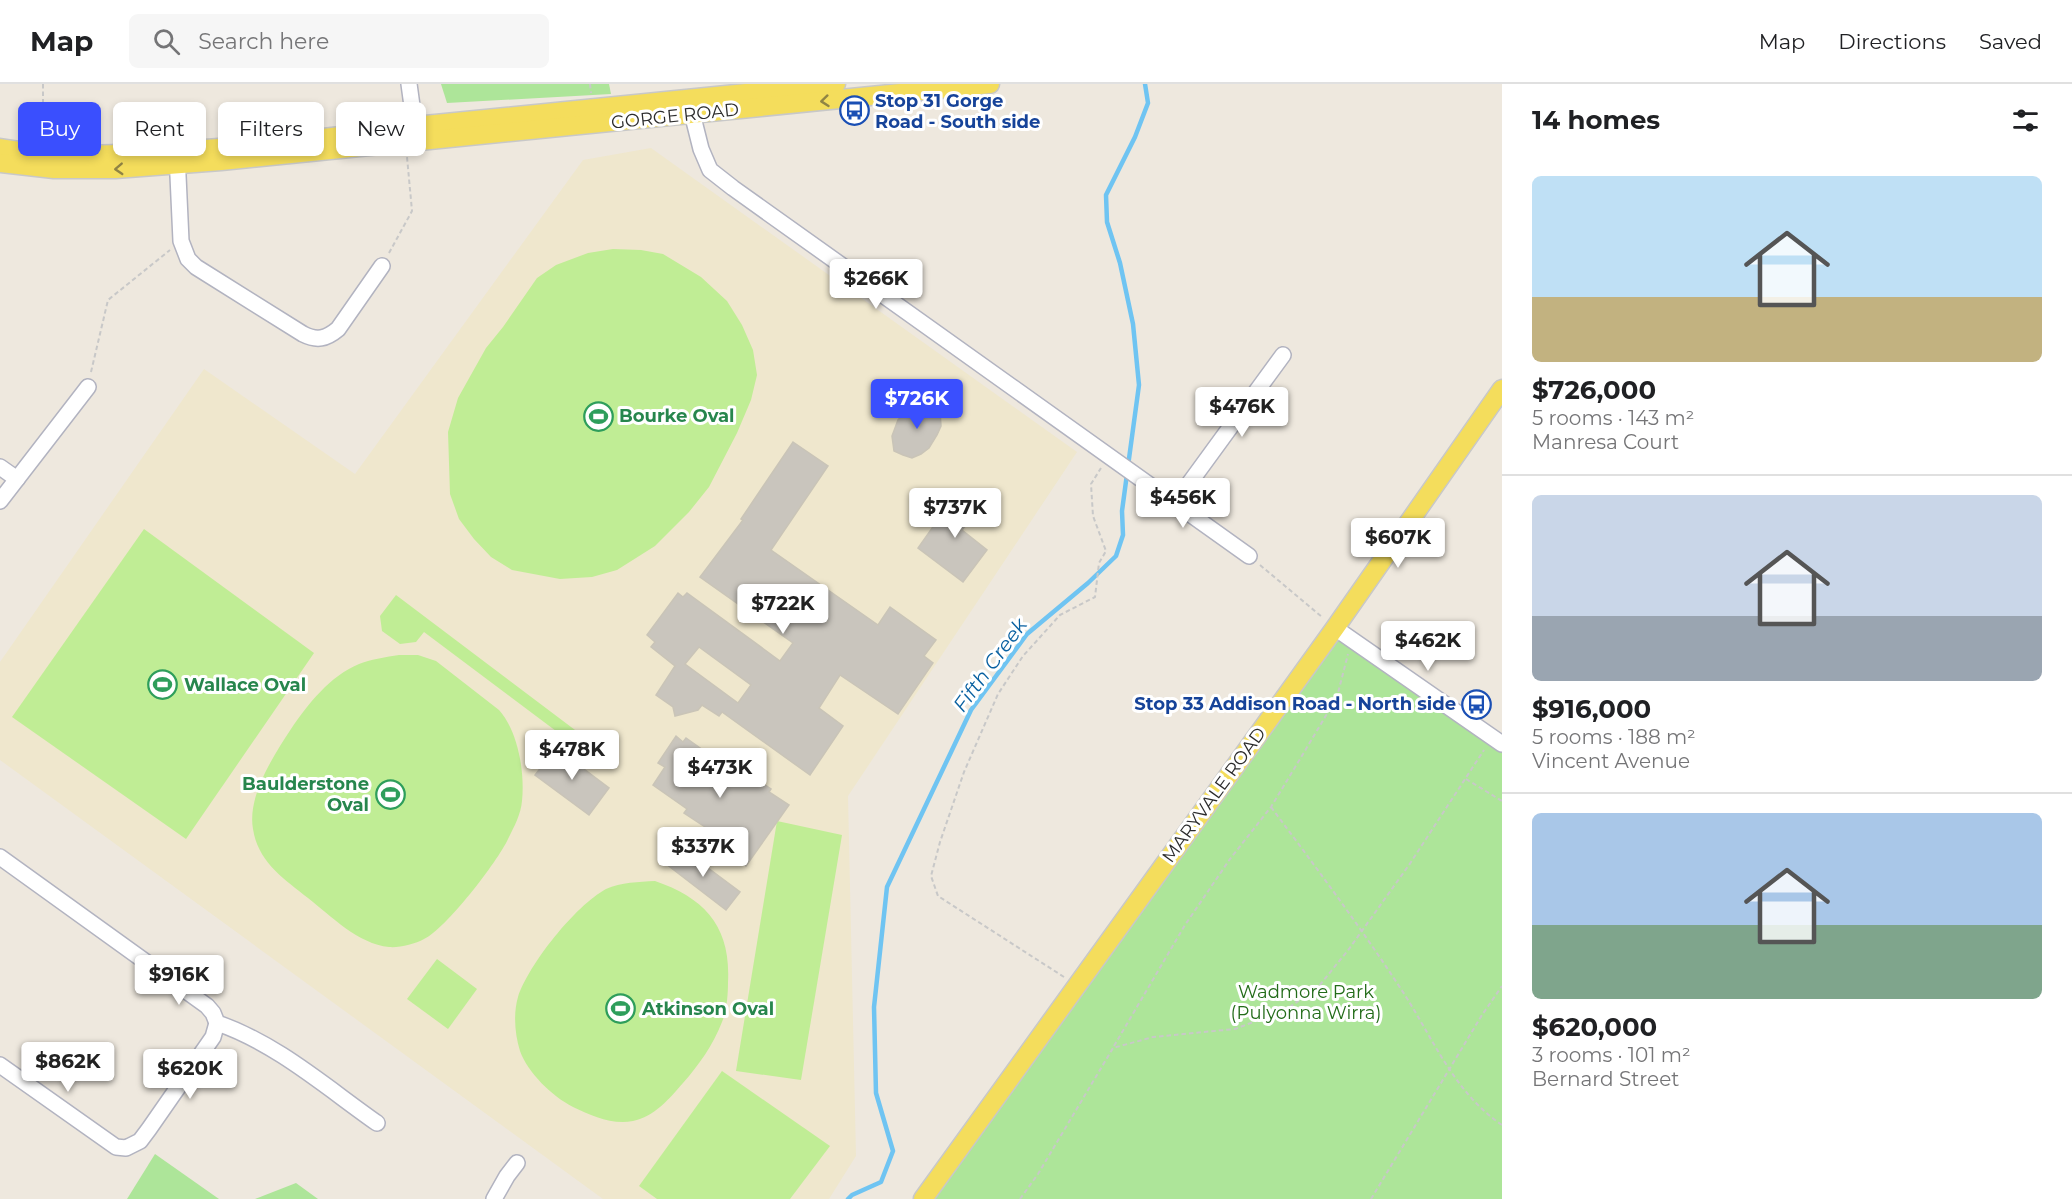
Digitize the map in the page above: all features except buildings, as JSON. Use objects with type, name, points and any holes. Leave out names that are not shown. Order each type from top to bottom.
[{"type":"main road","name":"GORGE ROAD","points":[[690,107],[836,84]]},
{"type":"main road","name":"GORGE ROAD","points":[[426,135],[690,107],[990,84]]},
{"type":"main road","name":"GORGE ROAD","points":[[0,163],[54,169],[115,170],[177,158],[336,136]]},
{"type":"main road","name":"GORGE ROAD","points":[[0,148],[18,151]]},
{"type":"main road","name":"GORGE ROAD","points":[[101,154],[177,158]]},
{"type":"main road","name":"MARYVALE ROAD","points":[[923,1199],[1335,628],[1502,389]]},
{"type":"street","points":[[409,84],[410,102]]},
{"type":"street","points":[[690,107],[701,149],[710,170],[1249,556]]},
{"type":"street","points":[[177,158],[181,241],[188,259],[196,267],[312,339],[327,337],[338,329],[382,266]]},
{"type":"street","points":[[1175,502],[1283,355]]},
{"type":"street","points":[[0,501],[88,387]]},
{"type":"street","points":[[0,467],[17,479]]},
{"type":"street","points":[[1335,628],[1497,740]]},
{"type":"street","points":[[0,857],[207,1006],[217,1023],[213,1037],[149,1129],[140,1141],[126,1148],[116,1147],[0,1065]]},
{"type":"street","points":[[217,1023],[240,1031],[272,1049],[377,1124]]},
{"type":"street","points":[[494,1199],[517,1163]]},
{"type":"path","points":[[43,84],[43,102]]},
{"type":"path","points":[[382,266],[412,211],[413,156]]},
{"type":"path","points":[[88,387],[108,300],[181,241]]},
{"type":"path","points":[[1077,985],[938,896],[931,876],[964,772],[998,694],[1023,656],[1060,615],[1095,597],[1099,563],[1106,552],[1093,516],[1091,484],[1114,459]]},
{"type":"path","points":[[1249,556],[1335,628]]},
{"type":"path","points":[[1020,1199],[1038,1174],[1185,925],[1230,859],[1271,807],[1337,697],[1352,640]]},
{"type":"path","points":[[1113,1048],[1153,1037],[1235,1029],[1287,1009],[1319,986],[1362,931],[1465,778],[1497,740]]},
{"type":"path","points":[[1465,778],[1502,801]]},
{"type":"path","points":[[1271,807],[1362,931],[1413,1007],[1449,1071],[1484,1113],[1502,1125]]},
{"type":"path","points":[[1371,1199],[1502,986]]},
{"type":"shaded area","points":[[651,148],[1077,452],[848,796],[856,1156],[829,1199],[603,1199],[0,760],[0,662],[204,369],[355,474],[583,160]]},
{"type":"green space","points":[[441,84],[609,84],[611,94],[447,103]]},
{"type":"green space","name":"Bourke Oval","points":[[613,249],[663,254],[701,277],[727,301],[742,325],[753,350],[757,375],[751,400],[709,487],[689,512],[655,546],[617,570],[592,577],[560,579],[512,570],[491,557],[474,539],[459,519],[450,494],[448,432],[458,398],[486,348],[537,278],[556,265],[588,253]]},
{"type":"green space","name":"Wallace Oval","points":[[144,529],[314,653],[186,839],[12,717]]},
{"type":"green space","points":[[396,595],[583,736],[576,746],[424,632],[416,642],[400,644],[382,631],[380,616]]},
{"type":"green space","name":"Wadmore Park (Pulyonna Wirra)","points":[[1335,628],[1502,744],[1502,1199],[923,1199]]},
{"type":"green space","name":"Baulderstone Oval","points":[[418,655],[436,661],[499,710],[511,729],[519,752],[523,790],[520,811],[508,839],[494,863],[470,894],[445,923],[424,939],[402,946],[389,947],[366,941],[356,935],[281,877],[260,851],[253,829],[252,816],[258,790],[270,763],[284,739],[320,692],[348,669],[374,659]]},
{"type":"green space","points":[[777,821],[842,835],[801,1080],[736,1071]]},
{"type":"green space","name":"Atkinson Oval","points":[[655,881],[688,896],[701,906],[719,930],[725,945],[728,963],[726,1007],[724,1017],[705,1054],[667,1101],[641,1119],[625,1122],[610,1121],[573,1107],[549,1090],[535,1075],[518,1045],[515,1024],[516,1004],[532,969],[554,937],[581,908],[606,889],[630,883]]},
{"type":"green space","points":[[437,959],[477,989],[448,1029],[407,999]]},
{"type":"green space","points":[[722,1071],[830,1146],[790,1199],[657,1199],[639,1186]]},
{"type":"green space","points":[[155,1154],[219,1199],[127,1199]]},
{"type":"green space","points":[[296,1183],[318,1199],[255,1199]]},
{"type":"waterway","name":"Fifth Creek","points":[[1128,466],[1139,385],[1133,324],[1120,263],[1107,222],[1106,195],[1135,137],[1148,103],[1145,84]]},
{"type":"waterway","name":"Fifth Creek","points":[[848,1199],[881,1182],[893,1151],[876,1093],[874,1007],[887,887],[971,710],[1027,634],[1088,583],[1116,556],[1123,535],[1122,511],[1127,474]]},
{"type":"place","name":"Stop 31 Gorge Road - South side","points":[[854,111]]},
{"type":"place","name":"Bourke Oval","points":[[598,416]]},
{"type":"place","name":"Wallace Oval","points":[[163,685]]},
{"type":"place","name":"Stop 33 Addison Road - North side","points":[[1477,704]]},
{"type":"place","name":"Baulderstone Oval","points":[[390,794]]},
{"type":"place","name":"Atkinson Oval","points":[[621,1009]]}]
